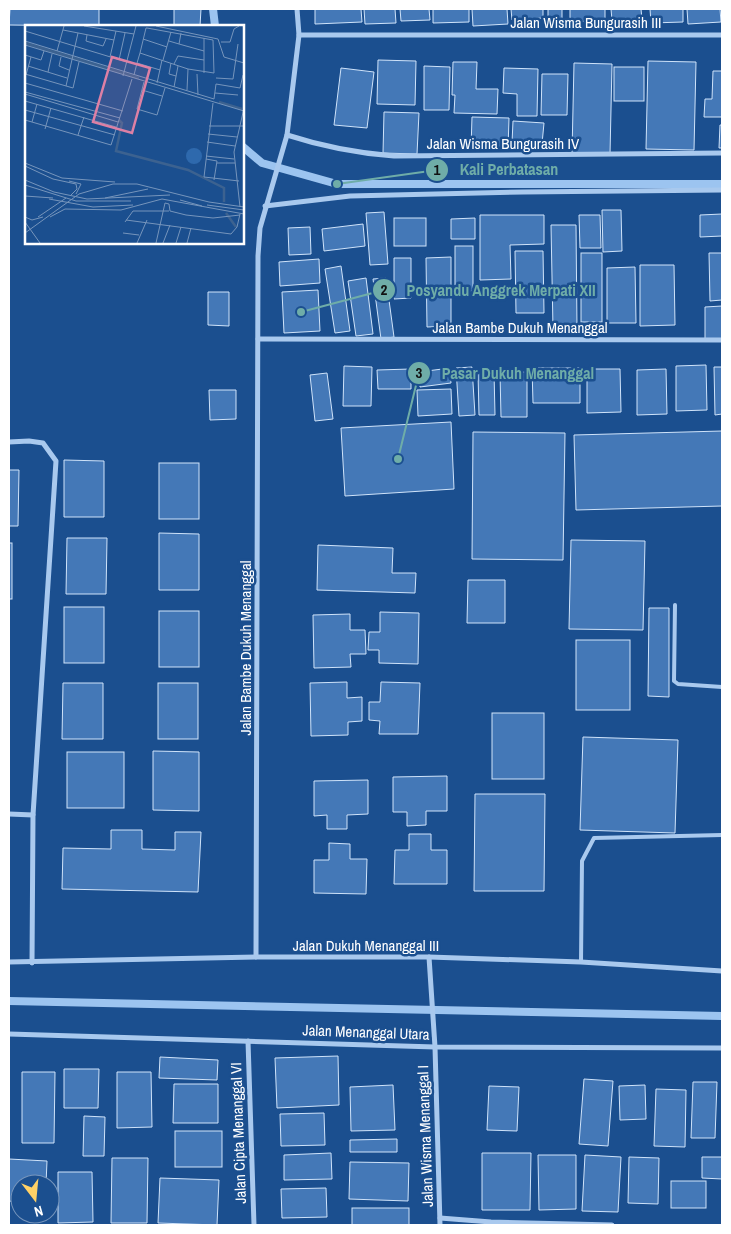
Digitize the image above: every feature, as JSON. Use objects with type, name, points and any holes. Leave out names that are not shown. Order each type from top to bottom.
[{"type":"street","name":"Jalan Bambe Dukuh Menanggal","points":[[256,957],[258,256],[260,228],[287,135],[299,35],[297,9]]},
{"type":"street","name":"Jalan Wisma Bungurasih III","points":[[299,35],[722,35]]},
{"type":"street","name":"Jalan Wisma Bungurasih IV","points":[[287,135],[313,144],[354,153],[394,156],[722,153]]},
{"type":"street","points":[[266,204],[350,196],[722,190]]},
{"type":"street","name":"Jalan Bambe Dukuh Menanggal","points":[[258,339],[722,340]]},
{"type":"street","points":[[9,442],[29,441],[43,443],[56,461],[33,815],[32,962]]},
{"type":"street","points":[[9,814],[33,815]]},
{"type":"street","name":"Jalan Dukuh Menanggal III","points":[[9,962],[256,957],[429,957],[581,962],[722,972]]},
{"type":"street","name":"Jalan Wisma Menanggal I","points":[[429,957],[435,1047],[440,1225]]},
{"type":"street","name":"Jalan Menanggal Utara","points":[[9,1034],[435,1047],[722,1048]]},
{"type":"street","name":"Jalan Cipta Menanggal VI","points":[[248,1041],[254,1225]]},
{"type":"street","points":[[440,1218],[491,1222],[612,1225]]},
{"type":"lane","points":[[675,605],[674,681],[678,684],[722,687]]},
{"type":"lane","points":[[581,962],[582,861],[594,838],[722,835]]},
{"type":"building","points":[[10,9],[99,9],[99,25],[9,25]]},
{"type":"building","points":[[174,9],[201,9],[200,25],[174,25]]},
{"type":"building","points":[[315,9],[361,9],[362,22],[315,24]]},
{"type":"building","points":[[364,9],[395,9],[396,23],[365,24]]},
{"type":"building","points":[[400,9],[429,9],[430,20],[401,21]]},
{"type":"building","points":[[433,9],[469,9],[469,22],[433,23]]},
{"type":"building","points":[[472,9],[507,9],[508,24],[473,26]]},
{"type":"building","points":[[511,9],[543,9],[543,18],[512,20]]},
{"type":"building","points":[[548,9],[562,9],[562,20],[548,21]]},
{"type":"building","points":[[570,9],[605,9],[605,20],[570,22]]},
{"type":"building","points":[[611,9],[641,9],[642,19],[612,20]]},
{"type":"building","points":[[650,9],[683,9],[683,22],[651,23]]},
{"type":"building","points":[[687,9],[720,9],[721,22],[688,24]]},
{"type":"building","points":[[378,60],[416,61],[415,105],[377,104]]},
{"type":"building","points":[[648,61],[696,62],[694,150],[646,149]]},
{"type":"building","points":[[453,62],[477,62],[476,89],[498,89],[497,114],[454,113],[455,95],[452,95]]},
{"type":"building","points":[[574,63],[612,64],[610,154],[572,153]]},
{"type":"building","points":[[424,66],[450,67],[449,110],[424,110]]},
{"type":"building","points":[[614,67],[644,67],[644,101],[614,101]]},
{"type":"building","points":[[341,68],[374,72],[367,128],[334,125]]},
{"type":"building","points":[[504,68],[538,69],[537,116],[517,116],[517,94],[503,93]]},
{"type":"building","points":[[713,71],[722,71],[722,117],[704,117],[705,99],[712,99]]},
{"type":"building","points":[[542,74],[568,74],[567,115],[541,115]]},
{"type":"building","points":[[384,112],[419,113],[417,154],[383,153]]},
{"type":"building","points":[[472,117],[509,118],[508,149],[471,148]]},
{"type":"building","points":[[513,121],[544,123],[542,144],[512,143]]},
{"type":"building","points":[[720,125],[722,125],[722,148],[719,148]]},
{"type":"building","points":[[602,210],[621,210],[622,251],[603,252]]},
{"type":"building","points":[[384,212],[388,264],[370,265],[366,213]]},
{"type":"building","points":[[722,214],[722,236],[700,237],[700,215]]},
{"type":"building","points":[[480,215],[544,215],[544,244],[510,245],[511,279],[480,280]]},
{"type":"building","points":[[579,215],[600,215],[601,248],[580,248]]},
{"type":"building","points":[[394,218],[426,218],[426,246],[394,246]]},
{"type":"building","points":[[475,218],[475,239],[451,239],[451,219]]},
{"type":"building","points":[[363,224],[365,246],[324,251],[322,229]]},
{"type":"building","points":[[551,225],[576,225],[577,329],[553,329]]},
{"type":"building","points":[[310,227],[311,254],[289,255],[288,228]]},
{"type":"building","points":[[455,246],[473,246],[473,291],[455,291]]},
{"type":"building","points":[[515,251],[543,251],[544,313],[516,313]]},
{"type":"building","points":[[581,253],[602,253],[602,322],[581,322]]},
{"type":"building","points":[[709,253],[722,253],[722,300],[710,301]]},
{"type":"building","points":[[451,257],[451,326],[427,327],[426,258]]},
{"type":"building","points":[[394,258],[411,258],[411,298],[394,299]]},
{"type":"building","points":[[319,259],[320,283],[280,286],[279,262]]},
{"type":"building","points":[[640,265],[674,265],[675,325],[640,326]]},
{"type":"building","points":[[341,266],[350,331],[335,333],[325,269]]},
{"type":"building","points":[[635,267],[636,323],[607,323],[607,268]]},
{"type":"building","points":[[366,278],[373,334],[356,336],[348,281]]},
{"type":"building","points":[[386,278],[394,337],[381,339],[373,279]]},
{"type":"building","points":[[318,290],[320,331],[284,333],[282,292]]},
{"type":"building","points":[[208,292],[229,292],[229,326],[208,325]]},
{"type":"building","points":[[722,306],[722,339],[705,339],[705,307]]},
{"type":"building","points":[[706,365],[707,410],[676,411],[676,366]]},
{"type":"building","points":[[344,366],[372,367],[371,406],[343,406]]},
{"type":"building","points":[[472,367],[475,415],[459,416],[456,368]]},
{"type":"building","points":[[714,367],[722,367],[722,414],[715,415]]},
{"type":"building","points":[[450,368],[451,383],[420,387],[419,372]]},
{"type":"building","points":[[532,368],[580,368],[580,403],[533,403]]},
{"type":"building","points":[[411,369],[411,389],[378,389],[377,370]]},
{"type":"building","points":[[587,369],[620,369],[621,412],[587,413]]},
{"type":"building","points":[[666,369],[667,414],[637,415],[637,370]]},
{"type":"building","points":[[478,372],[494,372],[495,415],[479,415]]},
{"type":"building","points":[[527,372],[527,417],[501,417],[500,373]]},
{"type":"building","points":[[327,373],[333,419],[315,421],[310,375]]},
{"type":"building","points":[[451,389],[452,414],[418,416],[417,390]]},
{"type":"building","points":[[209,390],[236,390],[236,419],[210,420]]},
{"type":"building","points":[[451,422],[454,489],[345,496],[341,428]]},
{"type":"building","points":[[722,431],[722,506],[576,510],[574,435]]},
{"type":"building","points":[[473,432],[565,433],[563,560],[472,559]]},
{"type":"building","points":[[64,460],[104,461],[104,517],[64,517]]},
{"type":"building","points":[[159,463],[199,463],[199,519],[159,519]]},
{"type":"building","points":[[9,470],[19,470],[18,526],[9,526]]},
{"type":"building","points":[[159,533],[199,534],[199,590],[159,590]]},
{"type":"building","points":[[67,538],[107,538],[106,594],[66,594]]},
{"type":"building","points":[[571,540],[645,541],[643,630],[569,629]]},
{"type":"building","points":[[9,543],[12,543],[12,599],[9,599]]},
{"type":"building","points":[[318,545],[393,548],[392,573],[416,573],[415,593],[317,590]]},
{"type":"building","points":[[468,580],[505,580],[505,623],[467,623]]},
{"type":"building","points":[[64,607],[104,607],[104,663],[64,663]]},
{"type":"building","points":[[649,608],[669,608],[669,697],[648,696]]},
{"type":"building","points":[[159,611],[199,611],[199,667],[159,667]]},
{"type":"building","points":[[380,612],[419,613],[418,664],[379,663],[379,650],[368,650],[369,632],[380,632]]},
{"type":"building","points":[[350,614],[350,630],[365,630],[366,654],[350,654],[351,667],[314,668],[313,615]]},
{"type":"building","points":[[576,640],[630,640],[630,710],[576,710]]},
{"type":"building","points":[[347,682],[347,698],[362,697],[362,721],[348,722],[348,735],[311,736],[310,683]]},
{"type":"building","points":[[381,682],[420,683],[418,734],[379,734],[380,721],[369,720],[369,702],[380,702]]},
{"type":"building","points":[[63,683],[103,683],[103,739],[62,739]]},
{"type":"building","points":[[158,683],[198,683],[198,739],[158,739]]},
{"type":"building","points":[[492,713],[544,713],[544,779],[492,779]]},
{"type":"building","points":[[583,737],[678,740],[675,833],[580,830]]},
{"type":"building","points":[[153,751],[199,752],[199,811],[153,810]]},
{"type":"building","points":[[67,752],[124,752],[124,808],[67,808]]},
{"type":"building","points":[[447,776],[447,811],[426,811],[426,825],[407,826],[407,812],[393,812],[393,777]]},
{"type":"building","points":[[368,780],[368,814],[347,815],[347,829],[327,829],[327,815],[314,816],[314,781]]},
{"type":"building","points":[[475,794],[545,794],[544,891],[474,891]]},
{"type":"building","points":[[111,830],[142,830],[142,849],[175,850],[175,832],[201,832],[198,892],[62,889],[63,848],[111,849]]},
{"type":"building","points":[[409,834],[431,834],[431,850],[447,850],[447,884],[394,884],[395,850],[409,850]]},
{"type":"building","points":[[329,843],[350,844],[350,859],[367,859],[366,894],[314,893],[314,860],[329,860]]},
{"type":"building","points":[[338,1056],[339,1105],[277,1108],[275,1058]]},
{"type":"building","points":[[160,1057],[218,1060],[217,1080],[159,1078]]},
{"type":"building","points":[[64,1069],[99,1069],[98,1108],[64,1108]]},
{"type":"building","points":[[22,1072],[55,1072],[54,1143],[22,1143]]},
{"type":"building","points":[[117,1072],[151,1072],[152,1127],[117,1128]]},
{"type":"building","points":[[584,1079],[613,1081],[608,1146],[579,1144]]},
{"type":"building","points":[[693,1082],[717,1082],[715,1138],[691,1138]]},
{"type":"building","points":[[174,1084],[218,1084],[218,1123],[173,1123]]},
{"type":"building","points":[[393,1085],[395,1130],[351,1131],[350,1087]]},
{"type":"building","points":[[645,1085],[646,1119],[620,1120],[619,1086]]},
{"type":"building","points":[[489,1086],[519,1087],[517,1131],[487,1130]]},
{"type":"building","points":[[656,1089],[686,1090],[685,1147],[654,1146]]},
{"type":"building","points":[[324,1113],[325,1145],[281,1146],[280,1114]]},
{"type":"building","points":[[84,1116],[105,1117],[104,1156],[83,1156]]},
{"type":"building","points":[[175,1131],[222,1131],[222,1167],[175,1167]]},
{"type":"building","points":[[397,1139],[397,1152],[350,1152],[350,1140]]},
{"type":"building","points":[[331,1153],[332,1179],[284,1180],[284,1155]]},
{"type":"building","points":[[482,1153],[531,1153],[530,1210],[482,1210]]},
{"type":"building","points":[[538,1155],[576,1155],[576,1209],[539,1210]]},
{"type":"building","points":[[585,1155],[621,1157],[618,1212],[582,1211]]},
{"type":"building","points":[[629,1157],[659,1158],[658,1204],[628,1203]]},
{"type":"building","points":[[702,1157],[722,1157],[722,1179],[702,1178]]},
{"type":"building","points":[[112,1158],[148,1158],[147,1223],[111,1223]]},
{"type":"building","points":[[9,1159],[47,1161],[46,1174],[10,1174],[9,1201]]},
{"type":"building","points":[[350,1162],[409,1163],[408,1201],[349,1199]]},
{"type":"building","points":[[58,1172],[92,1172],[93,1222],[60,1223],[60,1174]]},
{"type":"building","points":[[160,1178],[219,1180],[217,1225],[158,1223]]},
{"type":"building","points":[[671,1181],[706,1181],[706,1208],[671,1208]]},
{"type":"building","points":[[326,1188],[327,1217],[282,1218],[281,1189]]},
{"type":"building","points":[[352,1208],[409,1208],[409,1225],[352,1225]]},
{"type":"waterway","points":[[213,9],[215,25]]},
{"type":"waterway","points":[[244,148],[262,163],[337,184],[722,184]]},
{"type":"waterway","points":[[9,1001],[722,1016]]},
{"type":"place","name":"Kali Perbatasan","points":[[337,184]]},
{"type":"place","name":"Posyandu Anggrek Merpati XII","points":[[301,312]]},
{"type":"place","name":"Pasar Dukuh Menanggal","points":[[398,459]]}]
